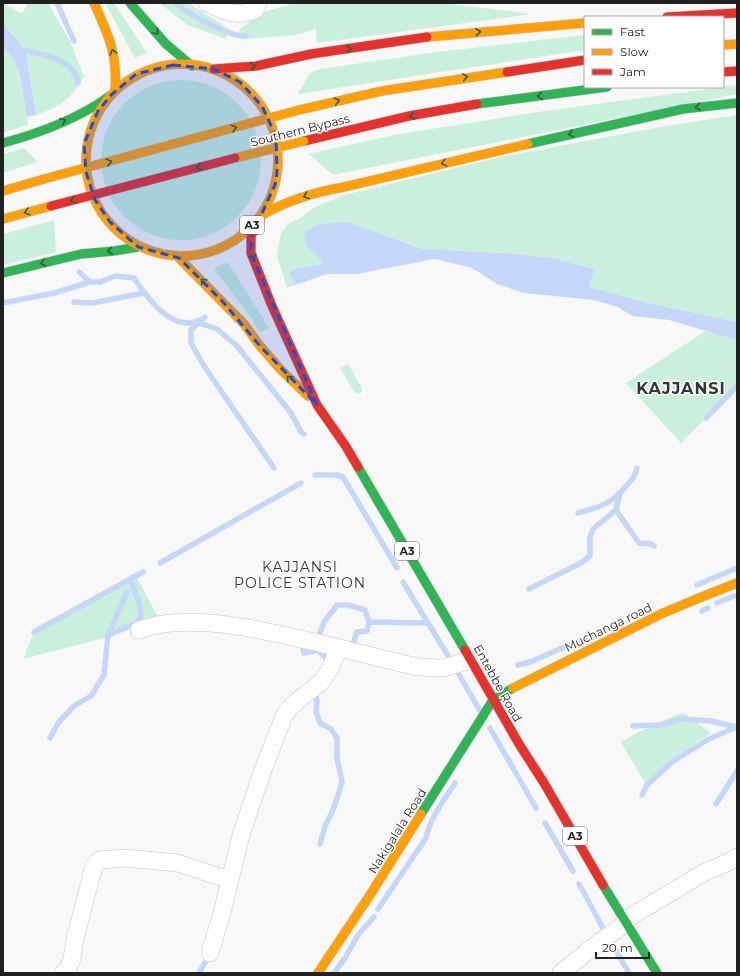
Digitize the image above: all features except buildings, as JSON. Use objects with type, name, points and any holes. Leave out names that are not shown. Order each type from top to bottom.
[{"type":"main road","points":[[3,143],[28,136],[78,115],[95,107],[113,93],[116,70],[115,59],[109,38],[94,3]]},
{"type":"main road","points":[[130,3],[166,44],[192,66]]},
{"type":"main road","points":[[684,16],[737,13]]},
{"type":"main road","points":[[214,69],[256,66],[311,54],[444,35],[584,23]]},
{"type":"main road","points":[[724,45],[737,44]]},
{"type":"main road","name":"Southern Bypass","points":[[3,191],[300,110],[382,91],[584,60]]},
{"type":"main road","name":"A3","points":[[260,218],[244,234],[230,243],[208,253],[179,258],[157,255],[138,247],[121,234],[106,216],[95,200],[86,172],[84,144],[98,111],[113,93],[136,74],[155,67],[173,65],[214,69],[240,82],[262,106],[276,136],[276,172],[275,185],[260,218],[251,237],[251,253],[272,306],[317,405]]},
{"type":"main road","points":[[724,72],[737,70]]},
{"type":"main road","name":"Southern Bypass","points":[[3,219],[203,166],[409,116],[456,107],[599,88]]},
{"type":"main road","points":[[260,218],[278,206],[317,192],[683,109],[737,103]]},
{"type":"main road","points":[[3,273],[81,254],[138,247]]},
{"type":"main road","name":"A3","points":[[179,258],[244,324],[260,346],[281,370],[317,405]]},
{"type":"main road","name":"Entebbe Road","points":[[317,405],[345,445],[493,700],[657,973]]},
{"type":"main road","name":"Muchanga road","points":[[493,700],[518,685],[646,621],[710,592],[737,584]]},
{"type":"main road","name":"Nakigalala Road","points":[[318,973],[370,896],[493,700]]},
{"type":"street","points":[[207,3],[233,14],[245,14],[255,10],[258,3]]},
{"type":"street","points":[[139,630],[151,625],[184,622],[221,625],[271,632],[418,667],[443,668],[471,660]]},
{"type":"street","points":[[210,953],[246,820],[284,716],[290,707],[321,682],[330,669],[339,648]]},
{"type":"street","points":[[561,973],[626,921],[705,872],[737,857]]},
{"type":"street","points":[[63,973],[68,970],[72,959],[75,939],[94,866],[100,860],[125,858],[178,864],[229,880]]},
{"type":"highlighted area","points":[[173,65],[214,69],[240,82],[262,106],[276,136],[277,173],[275,185],[251,237],[251,253],[317,405],[260,346],[223,302],[179,258],[138,247],[110,222],[95,200],[86,172],[84,144],[98,111],[111,95],[136,74]]},
{"type":"green space","points":[[3,3],[22,14],[28,3],[48,3],[70,41],[84,77],[69,97],[59,105],[36,115],[26,54],[19,42],[3,24]]},
{"type":"green space","points":[[105,3],[114,3],[147,53],[135,58]]},
{"type":"green space","points":[[159,3],[188,3],[229,29],[226,39],[188,25]]},
{"type":"green space","points":[[296,3],[442,3],[532,14],[317,43],[316,29],[296,35],[244,39],[239,29],[266,11]]},
{"type":"green space","points":[[584,35],[584,50],[298,94],[310,73],[320,69],[437,52]]},
{"type":"green space","points":[[3,47],[14,60],[20,75],[28,124],[3,133]]},
{"type":"green space","points":[[181,80],[211,86],[231,98],[243,110],[255,130],[261,160],[255,190],[243,210],[231,222],[211,234],[181,240],[151,234],[131,222],[119,210],[107,190],[101,160],[107,130],[119,110],[131,98],[151,86]]},
{"type":"green space","points":[[737,85],[737,94],[333,175],[309,154],[394,135],[538,112],[724,88],[724,87]]},
{"type":"green space","points":[[737,115],[737,322],[649,303],[589,287],[595,269],[552,258],[506,253],[422,249],[348,222],[306,245],[325,264],[299,268],[289,273],[295,285],[287,288],[277,256],[281,233],[289,223],[302,217],[313,208],[344,195],[500,157],[666,126]]},
{"type":"green space","points":[[24,148],[38,162],[3,173],[3,154]]},
{"type":"green space","points":[[54,220],[56,252],[3,265],[3,234]]},
{"type":"green space","points":[[224,263],[229,264],[269,328],[260,332],[248,313],[214,269]]},
{"type":"green space","points":[[707,330],[737,340],[737,386],[681,443],[626,383]]},
{"type":"green space","points":[[348,364],[362,388],[362,392],[360,394],[353,390],[340,368]]},
{"type":"green space","points":[[136,576],[159,619],[104,638],[23,659],[34,632]]},
{"type":"green space","points":[[684,713],[711,733],[672,759],[645,783],[621,742],[678,714]]},
{"type":"water","points":[[3,24],[19,42],[26,54],[36,115],[27,117],[20,75],[14,60],[3,47]]},
{"type":"water","points":[[348,222],[422,249],[506,253],[552,258],[595,269],[589,287],[649,303],[737,322],[737,340],[669,320],[632,316],[618,307],[594,300],[524,293],[497,284],[469,267],[434,259],[357,274],[327,274],[295,285],[289,272],[299,268],[324,264],[306,245],[304,232],[319,224]]},
{"type":"waterway","points":[[57,3],[74,41]]},
{"type":"waterway","points":[[175,3],[199,19],[219,29],[246,36]]},
{"type":"waterway","points":[[18,49],[45,55],[63,62],[70,67],[75,74],[78,83]]},
{"type":"waterway","points":[[79,272],[90,282],[100,282],[115,276],[134,278],[154,304],[171,318],[180,322],[190,323],[200,320]]},
{"type":"waterway","points":[[3,303],[54,293],[90,282]]},
{"type":"waterway","points":[[74,302],[92,303],[144,293]]},
{"type":"waterway","points":[[205,317],[191,330],[191,343],[204,366],[274,468]]},
{"type":"waterway","points":[[199,323],[217,329],[237,346],[291,413],[301,432],[304,434]]},
{"type":"waterway","points":[[706,418],[737,386]]},
{"type":"waterway","points":[[529,589],[581,563],[590,556],[590,537],[593,529],[616,510],[620,493],[634,477],[637,468]]},
{"type":"waterway","points":[[315,475],[336,475],[343,477],[397,568]]},
{"type":"waterway","points":[[160,563],[301,483]]},
{"type":"waterway","points":[[578,513],[605,504],[620,493]]},
{"type":"waterway","points":[[616,510],[639,543],[651,544],[654,546]]},
{"type":"waterway","points":[[697,585],[737,568]]},
{"type":"waterway","points":[[34,632],[143,572]]},
{"type":"waterway","points":[[108,635],[135,624],[141,616],[139,601],[130,579]]},
{"type":"waterway","points":[[403,582],[450,659]]},
{"type":"waterway","points":[[50,738],[58,723],[74,706],[91,696],[104,675],[108,635],[127,592]]},
{"type":"waterway","points":[[717,603],[734,596]]},
{"type":"waterway","points":[[319,636],[324,622],[337,605],[348,605],[365,610],[369,622],[367,631],[357,632],[352,646]]},
{"type":"waterway","points":[[702,611],[708,608]]},
{"type":"waterway","points":[[369,622],[427,623]]},
{"type":"waterway","points":[[518,665],[530,662],[618,624]]},
{"type":"waterway","points":[[307,646],[303,649],[304,653],[318,650],[328,661],[327,663]]},
{"type":"waterway","points":[[457,671],[480,711]]},
{"type":"waterway","points":[[314,690],[317,701],[316,712],[320,723],[331,729],[337,738],[337,758],[342,782],[332,812],[325,826],[320,844]]},
{"type":"waterway","points":[[633,726],[661,725],[682,719],[711,721],[735,727]]},
{"type":"waterway","points":[[642,795],[647,785],[672,762],[707,740],[736,727]]},
{"type":"waterway","points":[[490,728],[536,808]]},
{"type":"waterway","points":[[716,804],[737,771]]},
{"type":"waterway","points":[[378,909],[426,838],[434,816],[455,783]]},
{"type":"waterway","points":[[545,823],[573,871]]},
{"type":"waterway","points":[[579,884],[604,930]]},
{"type":"waterway","points":[[334,973],[345,958],[358,935],[374,917]]},
{"type":"waterway","points":[[611,942],[629,973]]},
{"type":"waterway","points":[[199,973],[210,954]]},
{"type":"traffic: fast","points":[[130,3],[166,44],[192,66]]},
{"type":"traffic: fast","points":[[477,104],[599,88]]},
{"type":"traffic: fast","points":[[3,143],[31,135],[73,118],[111,95]]},
{"type":"traffic: fast","points":[[528,144],[683,109],[737,103]]},
{"type":"traffic: fast","points":[[3,273],[81,254],[138,247]]},
{"type":"traffic: fast","points":[[358,467],[465,650]]},
{"type":"traffic: fast","points":[[421,814],[493,700],[513,688]]},
{"type":"traffic: fast","points":[[603,885],[657,973]]},
{"type":"traffic: slow","points":[[94,3],[111,45],[116,77],[115,90]]},
{"type":"traffic: slow","points":[[427,37],[584,23]]},
{"type":"traffic: slow","points":[[724,45],[737,44]]},
{"type":"traffic: slow","points":[[173,64],[191,64],[219,71],[235,80],[250,92],[262,107],[271,123],[278,151],[278,160],[278,169],[271,197],[262,213],[250,228],[235,240],[219,249],[191,256],[173,256],[154,252],[137,245],[121,234],[108,221],[97,205],[90,188],[86,169],[86,151],[90,132],[97,115],[108,99],[121,86],[137,75],[154,68],[173,64]]},
{"type":"traffic: slow","points":[[299,110],[382,91],[507,72]]},
{"type":"traffic: slow","points":[[44,179],[299,110]]},
{"type":"traffic: slow","points":[[235,158],[304,141]]},
{"type":"traffic: slow","points":[[262,215],[282,205],[312,194],[528,144]]},
{"type":"traffic: slow","points":[[3,191],[44,179]]},
{"type":"traffic: slow","points":[[3,219],[51,206]]},
{"type":"traffic: slow","points":[[179,258],[244,324],[260,346],[281,370],[308,396]]},
{"type":"traffic: slow","points":[[513,688],[661,614],[737,583]]},
{"type":"traffic: slow","points":[[318,973],[370,895],[421,814]]},
{"type":"traffic: jam","points":[[684,16],[737,13]]},
{"type":"traffic: jam","points":[[214,69],[256,66],[311,54],[427,37]]},
{"type":"traffic: jam","points":[[507,72],[584,60]]},
{"type":"traffic: jam","points":[[724,72],[737,71]]},
{"type":"traffic: jam","points":[[304,141],[409,116],[477,104]]},
{"type":"traffic: jam","points":[[51,206],[235,158]]},
{"type":"traffic: jam","points":[[258,220],[251,237],[251,253],[272,306],[317,405],[345,445],[358,467]]},
{"type":"traffic: jam","points":[[465,650],[603,885]]},
{"type":"district","name":"KAJJANSI","points":[[681,388]]},
{"type":"district","name":"KAJJANSI POLICE STATION","points":[[300,576]]}]
